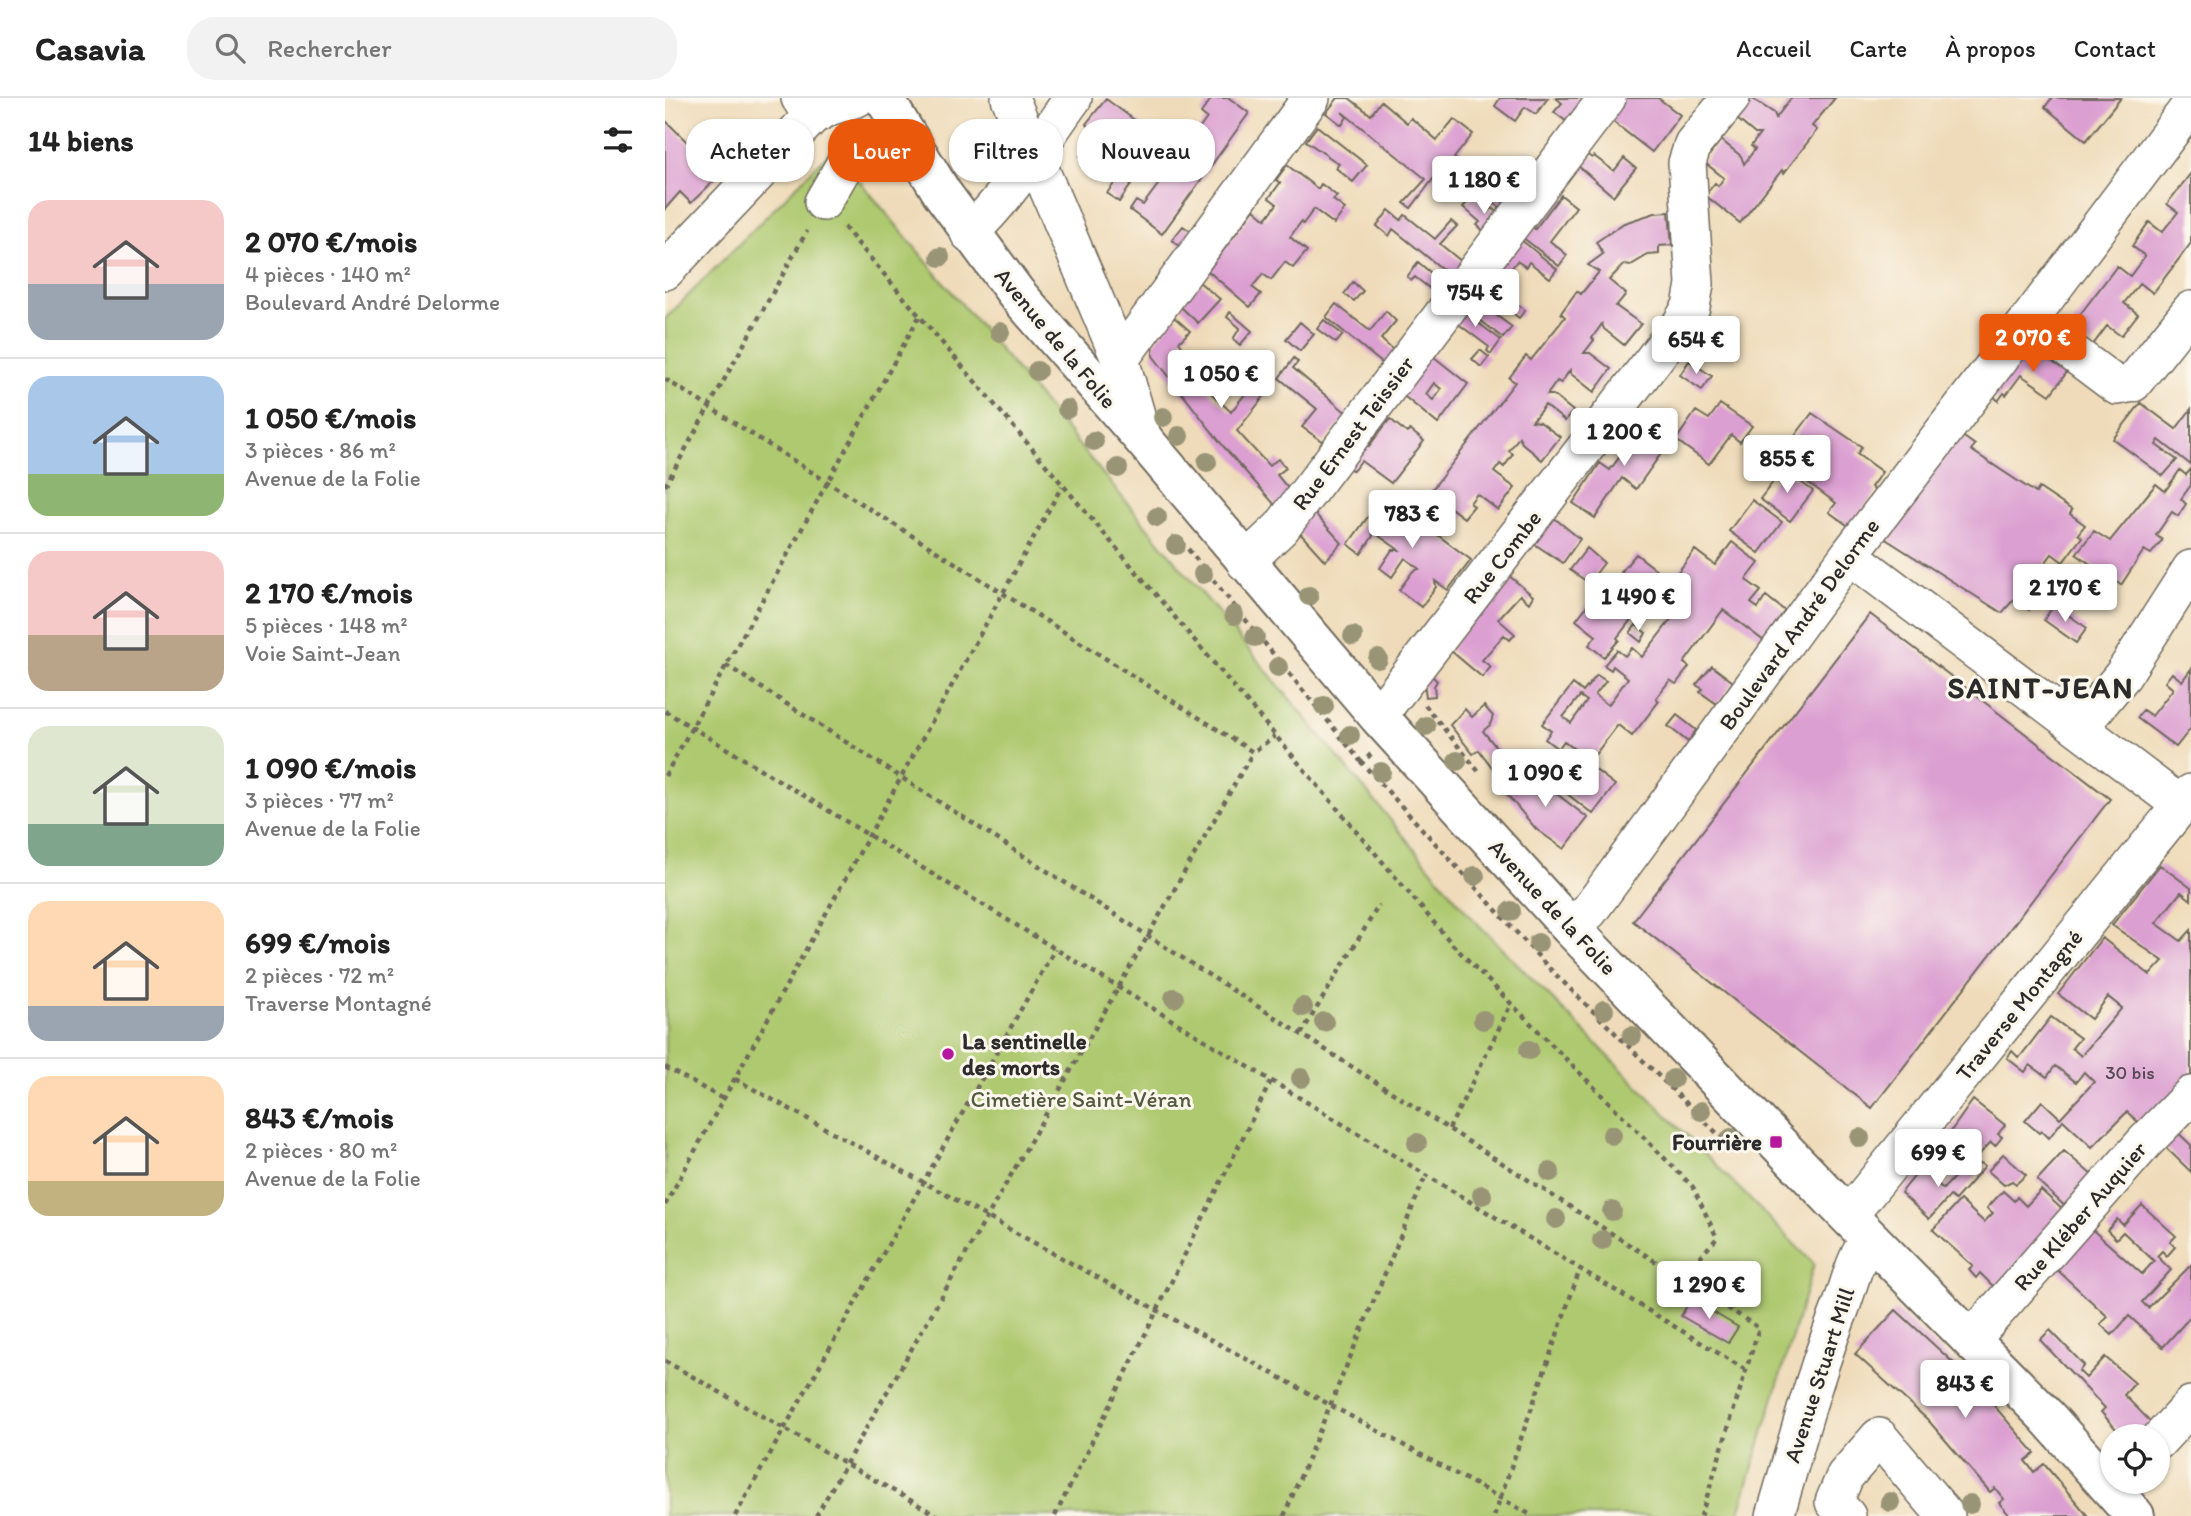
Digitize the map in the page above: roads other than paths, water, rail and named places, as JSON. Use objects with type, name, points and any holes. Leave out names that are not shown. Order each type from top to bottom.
[{"type":"main road","name":"Avenue de la Folie","points":[[884,98],[897,119]]},
{"type":"main road","name":"Avenue de la Folie","points":[[935,181],[969,233],[1016,293],[1378,716],[1570,927],[2122,1496]]},
{"type":"street","points":[[665,271],[806,107],[829,107],[857,98]]},
{"type":"street","points":[[1010,98],[1018,119]]},
{"type":"street","points":[[1058,119],[1073,98]]},
{"type":"street","points":[[1119,359],[1311,98]]},
{"type":"street","name":"Rue Ernest Teissier","points":[[1245,562],[1281,528],[1607,98]]},
{"type":"street","name":"Rue Combe","points":[[1378,716],[1691,307],[1695,284],[1687,163],[1693,144],[1731,98]]},
{"type":"street","name":"Boulevard André Delorme","points":[[1570,927],[1589,911],[1849,555],[2191,105]]},
{"type":"street","points":[[823,202],[835,182]]},
{"type":"street","points":[[969,233],[992,209],[1012,182]]},
{"type":"street","points":[[1044,182],[1119,359],[1143,439]]},
{"type":"street","points":[[2029,320],[2117,386],[2133,383],[2191,310]]},
{"type":"street","points":[[1849,555],[2079,728],[2186,799]]},
{"type":"street","points":[[2079,728],[2123,675],[2191,569]]},
{"type":"street","name":"Traverse Montagné","points":[[1859,1227],[2186,799]]},
{"type":"street","name":"Rue Kléber Auquier","points":[[1971,1340],[2144,1143],[2191,1095]]},
{"type":"street","name":"Avenue Stuart Mill","points":[[1775,1516],[1822,1352],[1853,1266],[1859,1227]]},
{"type":"street","points":[[2170,1428],[2191,1405]]},
{"type":"street","points":[[1847,1516],[1834,1502],[1845,1476],[1879,1437],[1946,1516]]},
{"type":"place","name":"La sentinelle des morts","points":[[948,1054]]},
{"type":"place","name":"Fourrière","points":[[1776,1142]]},
{"type":"district","name":"SAINT-JEAN","points":[[2041,688]]},
{"type":"park label","name":"Cimetière Saint-Véran","points":[[1081,1099]]}]
